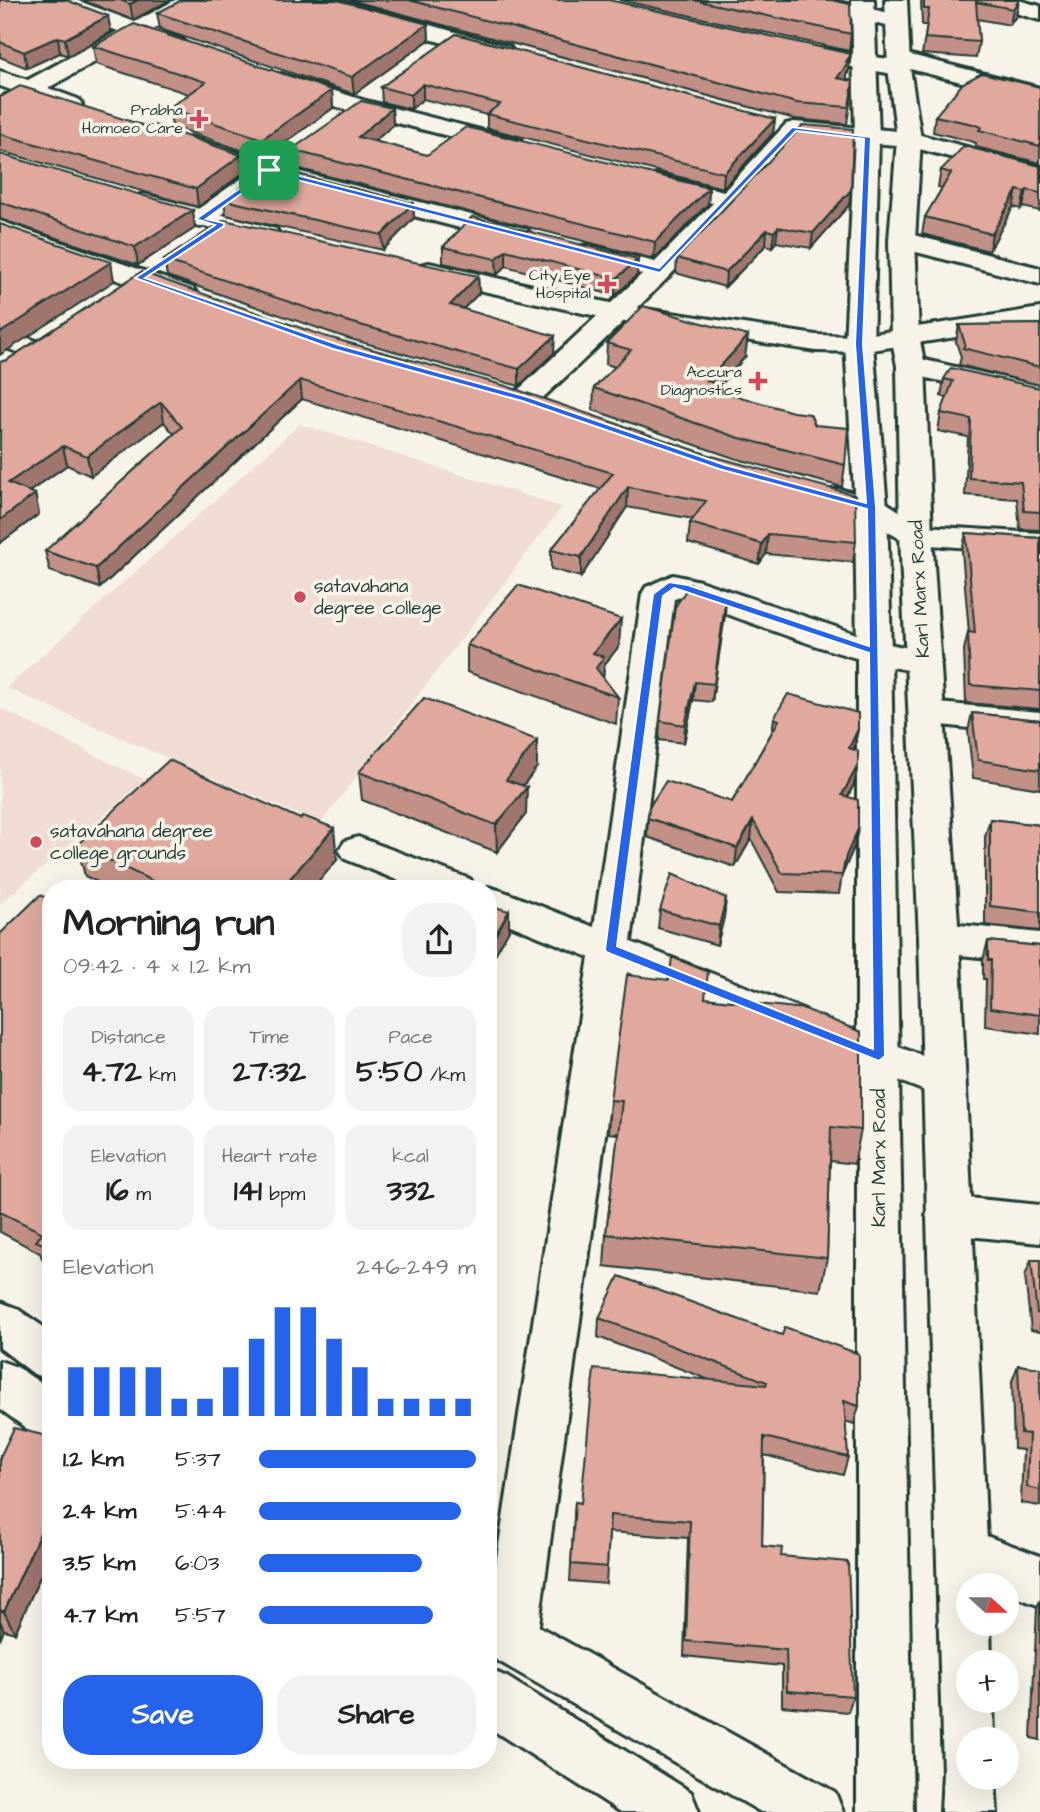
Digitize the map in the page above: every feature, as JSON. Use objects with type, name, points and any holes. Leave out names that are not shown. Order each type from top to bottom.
[{"type":"street","points":[[56,0],[134,31],[200,53]]},
{"type":"street","points":[[0,105],[191,0]]},
{"type":"street","points":[[315,0],[530,59]]},
{"type":"street","points":[[798,0],[880,9]]},
{"type":"street","points":[[1003,1],[1040,13]]},
{"type":"street","name":"Karl Marx Road","points":[[880,9],[888,64],[909,139],[902,240],[939,938],[967,1727]]},
{"type":"street","points":[[430,53],[450,38]]},
{"type":"street","points":[[801,50],[888,64],[1040,95]]},
{"type":"street","name":"Karl Marx Road","points":[[885,1812],[874,652],[871,507],[859,344],[867,137],[888,64]]},
{"type":"street","points":[[266,75],[358,106],[531,150]]},
{"type":"street","points":[[0,78],[92,111]]},
{"type":"street","points":[[336,122],[379,91]]},
{"type":"street","points":[[768,122],[794,129],[909,139],[1040,174]]},
{"type":"street","points":[[525,400],[619,313],[730,200],[794,129]]},
{"type":"street","points":[[167,136],[269,170],[542,241]]},
{"type":"street","points":[[128,286],[180,252],[269,170],[291,154]]},
{"type":"street","points":[[637,177],[730,200]]},
{"type":"street","points":[[120,195],[211,222],[290,240]]},
{"type":"street","points":[[0,229],[128,286],[205,301]]},
{"type":"street","points":[[902,240],[1040,276]]},
{"type":"street","points":[[568,248],[660,271]]},
{"type":"street","points":[[399,265],[619,313],[816,343],[859,344],[908,351],[1040,395]]},
{"type":"street","points":[[908,351],[1040,316]]},
{"type":"street","points":[[0,336],[32,349]]},
{"type":"street","points":[[809,491],[871,507],[916,535],[1040,543]]},
{"type":"street","points":[[815,1812],[500,1632],[610,949],[658,594],[673,584],[688,587],[874,652],[924,662]]},
{"type":"street","points":[[927,714],[1040,724]]},
{"type":"street","points":[[358,850],[434,880]]},
{"type":"street","points":[[497,905],[943,1081]]},
{"type":"street","points":[[939,938],[1040,948]]},
{"type":"street","points":[[948,1215],[1040,1224]]},
{"type":"street","points":[[0,1322],[42,1352]]},
{"type":"street","points":[[0,1382],[42,1412]]},
{"type":"street","points":[[962,1551],[1040,1581]]},
{"type":"street","points":[[497,1702],[671,1812]]},
{"type":"street","points":[[968,1790],[969,1812]]},
{"type":"shaded area","name":"satavahana degree college","points":[[300,424],[562,507],[320,824],[6,688]]},
{"type":"shaded area","name":"satavahana degree college grounds","points":[[0,708],[145,780],[0,904]]},
{"type":"building","points":[[0,0],[66,0],[108,16],[65,39],[58,37],[24,52],[0,42]]},
{"type":"building","points":[[120,0],[138,0],[130,4]]},
{"type":"building","points":[[182,0],[337,0],[428,24],[352,77],[157,13]]},
{"type":"building","points":[[409,0],[609,0],[851,54],[846,62],[849,62],[837,78],[853,81],[849,107],[797,103]]},
{"type":"building","points":[[694,0],[831,0],[850,4],[851,34]]},
{"type":"building","points":[[924,0],[1019,0],[1013,9],[976,2],[979,42],[925,38],[929,9],[924,9]]},
{"type":"building","points":[[134,24],[332,90],[262,139],[169,108],[206,82],[93,46]]},
{"type":"building","points":[[456,34],[775,119],[724,173],[487,114],[500,104],[423,84],[411,95],[381,87]]},
{"type":"building","points":[[982,73],[1040,87],[1040,146],[979,130],[981,127],[973,124],[935,116],[963,83]]},
{"type":"building","points":[[20,86],[145,126],[149,123],[241,155],[196,189],[0,134],[0,97]]},
{"type":"building","points":[[361,101],[392,108],[358,137],[427,155],[466,127],[709,188],[655,242],[291,150]]},
{"type":"building","points":[[803,125],[853,129],[851,190],[813,233],[778,227],[774,232],[767,230],[726,272],[677,258]]},
{"type":"building","points":[[964,146],[1040,166],[1040,193],[1017,190],[992,234],[925,217],[951,173],[941,170]]},
{"type":"building","points":[[0,154],[193,210],[135,247],[0,202]]},
{"type":"building","points":[[270,167],[413,203],[382,235],[224,200]]},
{"type":"building","points":[[472,217],[638,259],[616,279],[506,250],[496,259],[443,247]]},
{"type":"building","points":[[224,220],[478,276],[450,305],[555,336],[519,369],[346,321],[164,260]]},
{"type":"building","points":[[0,224],[111,262],[0,333]]},
{"type":"building","points":[[141,272],[324,336],[506,386],[712,456],[855,495],[856,542],[768,534],[762,544],[690,523],[706,501],[628,487],[581,557],[551,550],[613,473],[300,380],[96,568],[45,551],[182,427],[161,402],[87,456],[63,446],[8,483],[35,494],[0,520],[0,362]]},
{"type":"building","points":[[643,306],[748,336],[707,381],[734,389],[730,394],[793,412],[810,414],[815,425],[848,428],[845,465],[736,437],[594,388],[631,350],[607,343]]},
{"type":"building","points":[[1040,324],[1040,367],[963,348],[965,344],[959,325]]},
{"type":"building","points":[[951,368],[1040,388],[1040,512],[1024,511],[1021,482],[969,478],[971,419],[941,413],[953,381],[944,379]]},
{"type":"building","points":[[966,533],[1040,538],[1040,691],[970,685],[968,632],[975,633]]},
{"type":"building","points":[[690,584],[726,597],[714,684],[695,682],[685,725],[660,721],[675,607]]},
{"type":"building","points":[[518,585],[621,619],[593,653],[604,657],[596,668],[618,697],[467,645]]},
{"type":"building","points":[[788,694],[858,713],[858,729],[849,748],[858,751],[858,765],[842,795],[858,800],[858,829],[846,856],[842,875],[782,873],[753,820],[737,848],[648,818],[649,807],[666,781],[732,802],[779,720],[774,718]]},
{"type":"building","points":[[424,698],[537,740],[506,780],[527,787],[496,825],[359,772]]},
{"type":"building","points":[[972,713],[1040,720],[1040,770],[978,760]]},
{"type":"building","points":[[169,760],[300,819],[303,816],[334,828],[289,880],[150,880],[77,845]]},
{"type":"building","points":[[990,819],[1040,825],[1040,912],[990,906]]},
{"type":"building","points":[[672,874],[726,898],[719,926],[660,910]]},
{"type":"building","points":[[42,896],[42,1233],[0,1212],[0,934]]},
{"type":"building","points":[[497,908],[509,911],[497,932]]},
{"type":"building","points":[[988,941],[1040,946],[1040,1015],[990,1008],[991,960],[988,960]]},
{"type":"building","points":[[672,957],[708,972],[705,998],[805,1009],[861,1032],[861,1130],[831,1127],[827,1258],[606,1234],[622,1101],[610,1100],[627,975],[669,980]]},
{"type":"building","points":[[1031,1260],[1040,1260],[1040,1314],[1037,1313]]},
{"type":"building","points":[[619,1276],[782,1335],[785,1327],[859,1354],[859,1406],[844,1401],[848,1457],[764,1437],[762,1546],[782,1548],[781,1556],[848,1562],[853,1696],[787,1691],[786,1650],[686,1641],[690,1521],[610,1515],[607,1567],[571,1564],[575,1502],[581,1503],[594,1369],[766,1385],[767,1382],[599,1318]]},
{"type":"building","points":[[1018,1365],[1040,1368],[1040,1490],[1027,1487],[1029,1434],[1021,1433]]},
{"type":"building","points":[[14,1428],[42,1435],[42,1529],[4,1612],[0,1610],[1,1455]]},
{"type":"place","name":"Prabha Homoeo Care","points":[[199,119]]},
{"type":"place","name":"City Eye Hospital","points":[[607,284]]},
{"type":"place","name":"Accura Diagnostics","points":[[758,381]]},
{"type":"place","name":"satavahana degree college","points":[[300,597]]},
{"type":"place","name":"satavahana degree college grounds","points":[[36,842]]},
{"type":"route","points":[[269,170],[200,219],[222,225],[139,278],[336,347],[525,399],[722,467],[871,507],[874,652],[879,1056],[610,949],[658,594],[673,584],[688,587],[874,652],[873,579],[871,507],[859,344],[867,137],[794,129],[730,200],[660,271],[269,170]]}]
